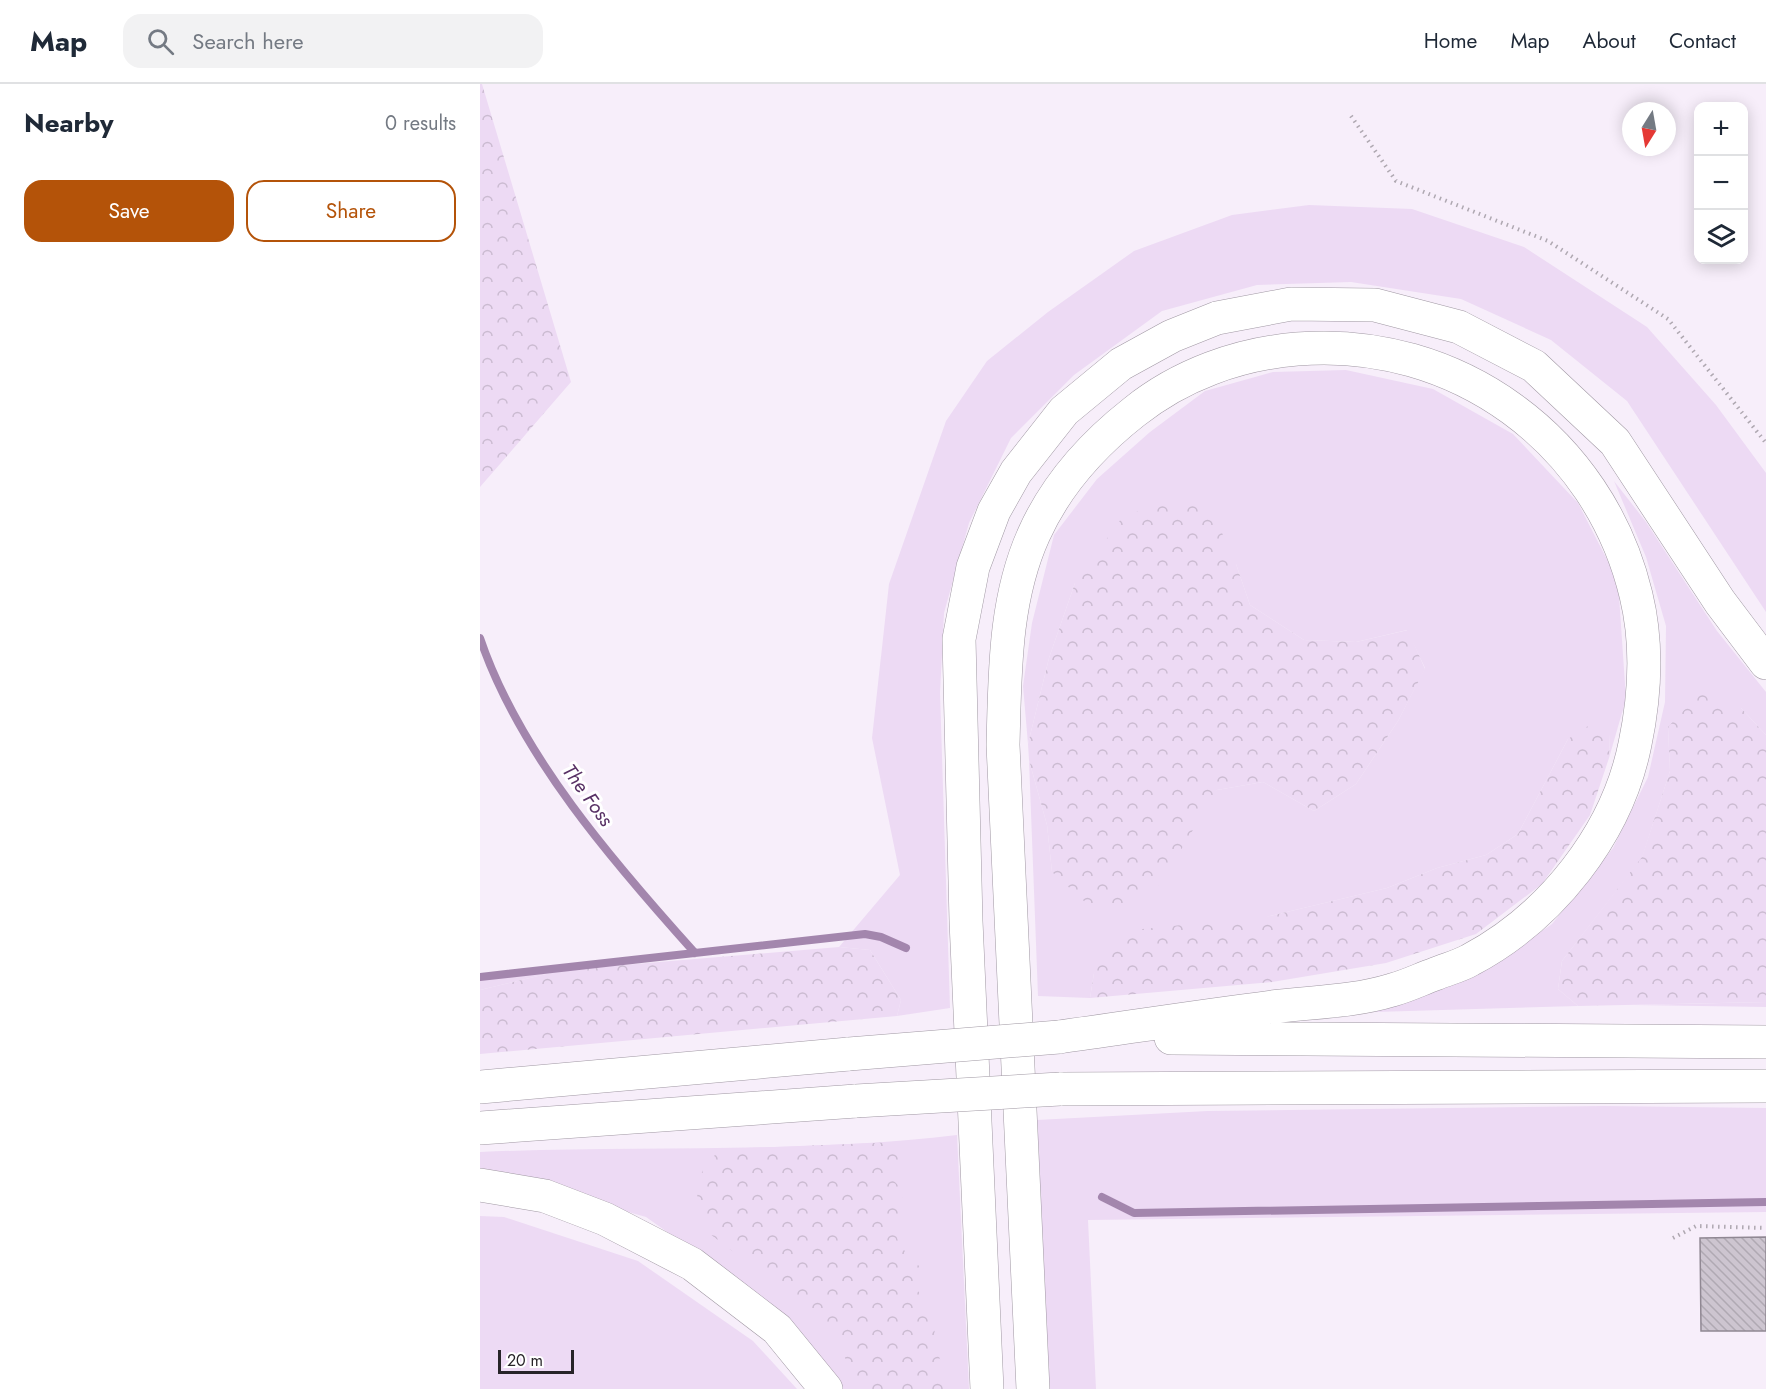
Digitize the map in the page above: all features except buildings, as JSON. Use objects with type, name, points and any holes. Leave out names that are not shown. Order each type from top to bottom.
[{"type":"highway","points":[[987,1389],[966,921],[960,639],[973,567],[994,511],[1016,472],[1064,411],[1121,364],[1172,336],[1217,318],[1291,304],[1375,305],[1460,327],[1534,366],[1615,442],[1720,602],[1766,663]]},
{"type":"highway","points":[[480,1087],[849,1054],[1059,1037],[1357,998],[1391,991],[1470,961],[1529,919],[1578,868],[1612,813],[1632,757],[1640,719],[1644,658],[1637,597],[1618,539],[1588,486],[1549,438],[1502,400],[1448,371],[1389,353],[1328,347],[1267,352],[1208,369],[1145,403],[1105,435],[1065,481],[1034,534],[1015,591],[1006,652],[1003,745],[1033,1389]]},
{"type":"highway","points":[[1059,1037],[1766,1042]]},
{"type":"highway","points":[[480,1128],[1060,1089],[1766,1086]]},
{"type":"highway","points":[[480,1185],[545,1196],[605,1220],[692,1264],[777,1329],[826,1389]]},
{"type":"path","points":[[1351,116],[1396,181],[1548,240],[1668,319],[1766,443]]},
{"type":"path","points":[[1673,1238],[1696,1226],[1766,1227]]},
{"type":"green space","points":[[480,84],[482,84],[571,382],[480,487]]},
{"type":"green space","points":[[1309,205],[1412,209],[1524,247],[1647,327],[1716,405],[1766,473],[1766,612],[1627,401],[1551,340],[1461,299],[1351,282],[1257,285],[1162,311],[1074,375],[1011,438],[969,523],[944,613],[940,693],[950,1008],[897,1016],[901,1000],[870,950],[839,947],[900,875],[872,738],[889,584],[946,421],[987,361],[1048,312],[1134,251],[1232,215]]},
{"type":"green space","points":[[1346,370],[1433,389],[1513,434],[1578,503],[1618,581],[1626,699],[1609,758],[1610,734],[1568,739],[1518,834],[1486,855],[1437,868],[1387,888],[1270,916],[1094,973],[1090,998],[1038,996],[1029,760],[1047,825],[1052,872],[1217,790],[1263,782],[1314,811],[1356,784],[1398,721],[1425,668],[1407,630],[1356,642],[1304,640],[1250,605],[1236,564],[1075,583],[1049,658],[1028,744],[1023,686],[1032,623],[1054,535],[1097,479],[1150,432],[1205,391],[1273,372]]},
{"type":"green space","points":[[1614,481],[1646,522],[1717,631],[1766,692],[1766,735],[1741,708],[1668,727],[1670,771],[1642,858],[1562,961],[1558,989],[1578,1006],[1375,1012],[1492,966],[1552,924],[1613,848],[1648,777],[1665,702],[1666,626],[1646,557]]},
{"type":"green space","points":[[1158,502],[1209,504],[1236,564],[1250,605],[1304,640],[1356,642],[1408,630],[1425,669],[1398,721],[1356,784],[1314,811],[1263,782],[1217,790],[1161,883],[1130,910],[1085,902],[1052,872],[1047,825],[1029,760],[1028,744],[1049,658],[1075,583],[1121,519]]},
{"type":"green space","points":[[1702,691],[1741,708],[1766,735],[1766,1002],[1578,1006],[1558,989],[1562,961],[1642,857],[1670,771],[1668,727]]},
{"type":"green space","points":[[1591,724],[1610,734],[1609,758],[1590,815],[1542,884],[1476,934],[1386,963],[1272,982],[1090,998],[1094,973],[1123,931],[1270,916],[1387,888],[1437,868],[1486,855],[1518,834],[1568,739]]},
{"type":"green space","points":[[839,947],[870,950],[901,1000],[897,1016],[480,1054],[480,990],[563,970]]},
{"type":"green space","points":[[563,970],[480,990],[480,977]]},
{"type":"green space","points":[[1766,1002],[1766,1007],[1634,1005]]},
{"type":"green space","points":[[1604,1106],[1766,1108],[1766,1212],[1088,1220],[1096,1389],[1049,1389],[1037,1120],[1208,1111]]},
{"type":"green space","points":[[957,1135],[969,1389],[843,1389],[802,1335],[711,1263],[646,1217],[480,1170],[480,1152],[838,1145]]},
{"type":"green space","points":[[899,1142],[903,1165],[893,1180],[904,1191],[897,1216],[896,1233],[903,1248],[921,1268],[918,1291],[934,1314],[935,1343],[946,1379],[943,1389],[871,1389],[848,1370],[841,1341],[823,1318],[798,1305],[779,1279],[740,1257],[710,1234],[696,1202],[703,1167],[721,1149]]},
{"type":"green space","points":[[480,1216],[504,1217],[638,1261],[753,1341],[797,1389],[480,1389]]},
{"type":"waterway","name":"The Foss","points":[[480,638],[497,681],[544,765],[602,845],[695,953]]},
{"type":"waterway","name":"The Foss","points":[[480,977],[865,934],[881,937],[906,948]]},
{"type":"waterway","points":[[1102,1197],[1134,1213],[1766,1202]]}]
